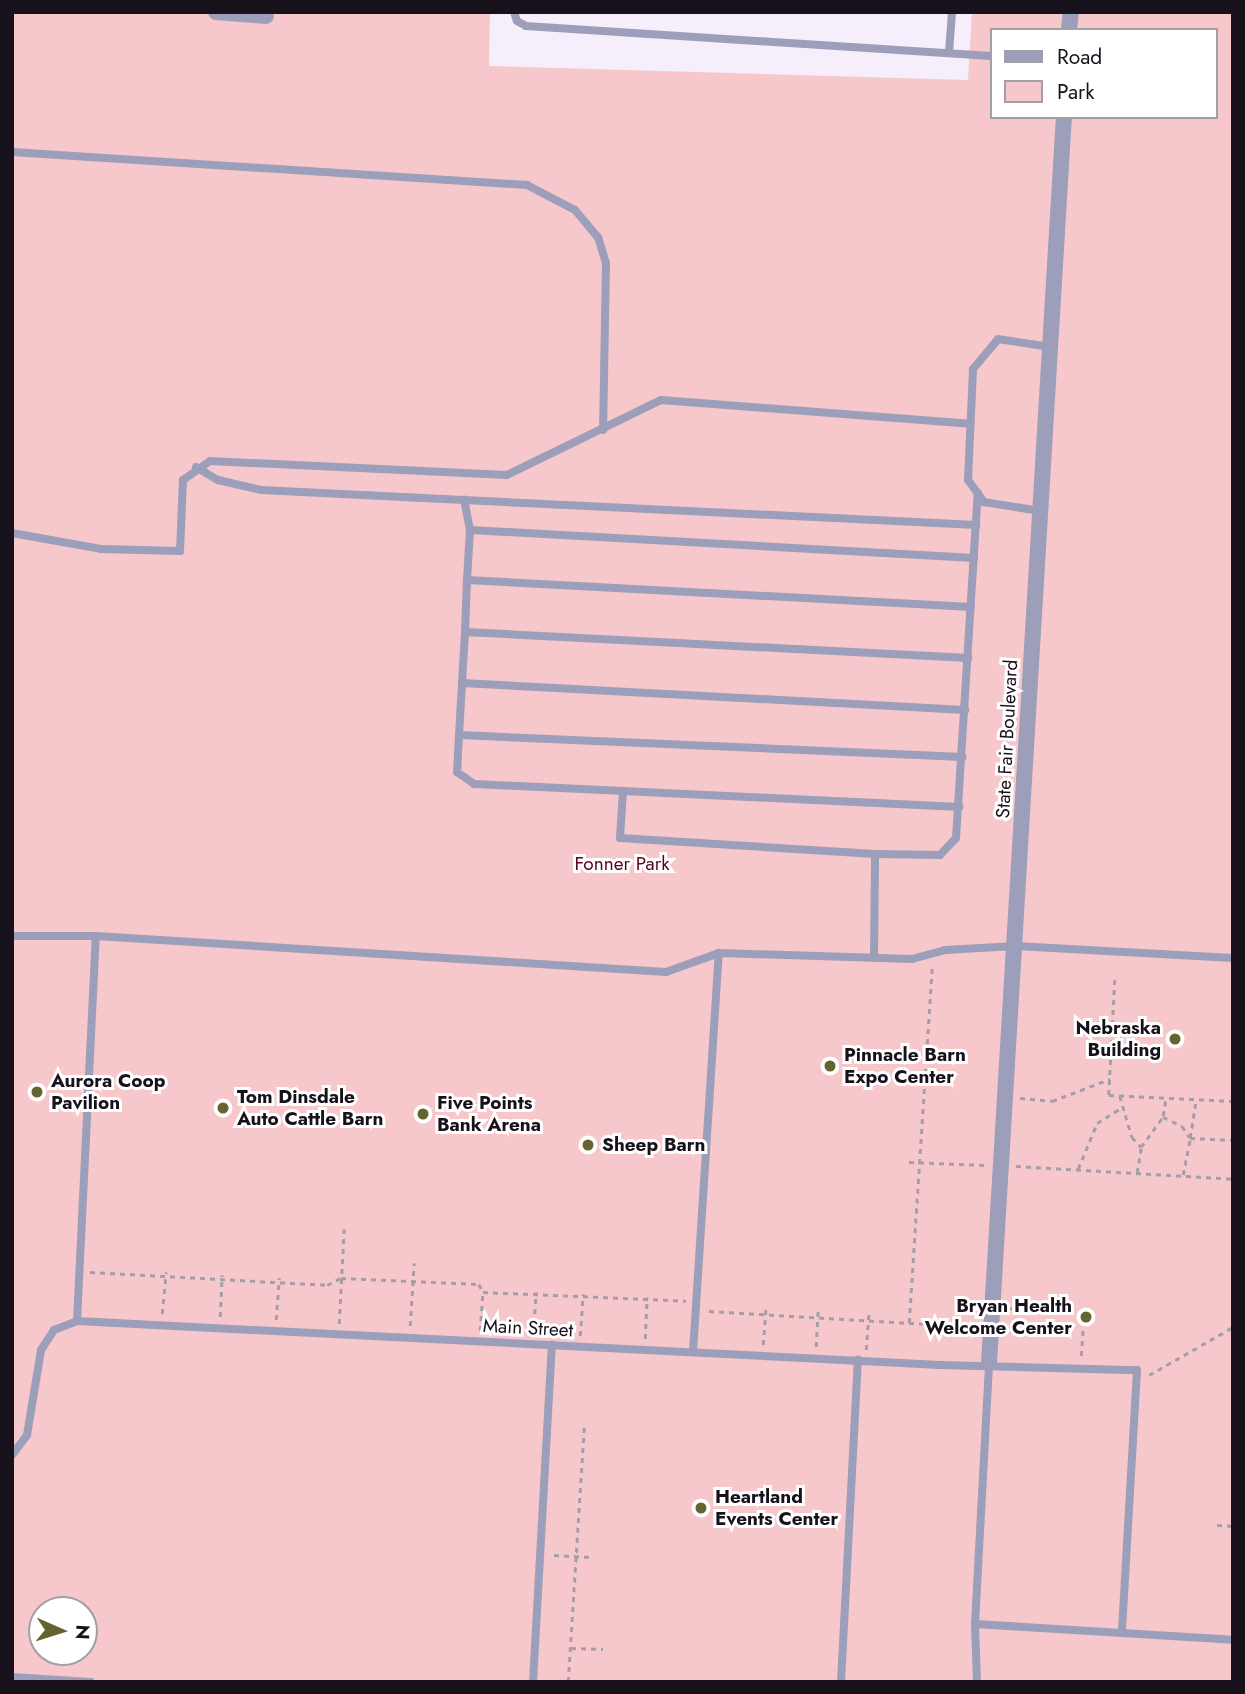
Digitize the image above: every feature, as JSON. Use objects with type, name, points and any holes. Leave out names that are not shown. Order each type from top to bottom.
[{"type":"street","points":[[216,12],[266,16]]},
{"type":"street","name":"State Fair Boulevard","points":[[989,1363],[1004,1166],[1064,119]]},
{"type":"lane","points":[[514,12],[517,22],[526,26],[990,55]]},
{"type":"lane","points":[[949,53],[952,12]]},
{"type":"lane","points":[[12,152],[527,186],[575,210],[598,237],[606,263],[603,430]]},
{"type":"lane","points":[[1041,510],[984,502],[968,480],[972,369],[998,339],[1050,347]]},
{"type":"lane","points":[[12,533],[101,550],[180,551],[183,480],[196,467],[210,460],[507,475],[661,400],[970,424]]},
{"type":"lane","points":[[196,467],[218,480],[261,489],[976,525]]},
{"type":"lane","points":[[623,791],[620,838],[875,854],[940,855],[956,838],[978,493]]},
{"type":"lane","points":[[464,500],[470,530],[457,772],[474,784],[959,807]]},
{"type":"lane","points":[[470,530],[974,558]]},
{"type":"lane","points":[[467,579],[971,607]]},
{"type":"lane","points":[[464,632],[968,658]]},
{"type":"lane","points":[[462,683],[965,710]]},
{"type":"lane","points":[[459,735],[963,757]]},
{"type":"lane","points":[[874,958],[875,854]]},
{"type":"lane","points":[[12,936],[96,936],[666,972],[719,953],[912,959],[933,953],[1016,946],[1233,958]]},
{"type":"lane","points":[[12,1455],[27,1435],[41,1350],[54,1330],[76,1321],[96,936]]},
{"type":"lane","points":[[693,1352],[719,953]]},
{"type":"lane","name":"Main Street","points":[[76,1321],[862,1360],[1080,1367],[1137,1372]]},
{"type":"lane","points":[[533,1682],[552,1345]]},
{"type":"lane","points":[[841,1682],[862,1360]]},
{"type":"lane","points":[[976,1682],[975,1624],[989,1363]]},
{"type":"lane","points":[[1122,1633],[1137,1372]]},
{"type":"lane","points":[[975,1624],[1233,1640]]},
{"type":"lane","points":[[12,1677],[91,1682]]},
{"type":"path","points":[[909,1323],[922,1163],[933,953]]},
{"type":"path","points":[[1115,980],[1109,1095],[1233,1101]]},
{"type":"path","points":[[1007,1097],[1052,1101],[1110,1079]]},
{"type":"path","points":[[1120,1096],[1132,1137],[1141,1147]]},
{"type":"path","points":[[1137,1173],[1141,1147],[1163,1116],[1166,1098]]},
{"type":"path","points":[[1182,1176],[1196,1100]]},
{"type":"path","points":[[1077,1170],[1097,1123],[1123,1107]]},
{"type":"path","points":[[1163,1116],[1182,1126],[1190,1138]]},
{"type":"path","points":[[1190,1138],[1233,1140]]},
{"type":"path","points":[[909,1162],[1233,1179]]},
{"type":"path","points":[[338,1334],[344,1229]]},
{"type":"path","points":[[409,1338],[414,1263]]},
{"type":"path","points":[[79,1271],[279,1280],[327,1285],[341,1278],[479,1284],[483,1292],[479,1341]]},
{"type":"path","points":[[161,1326],[166,1274]]},
{"type":"path","points":[[219,1328],[222,1277]]},
{"type":"path","points":[[275,1331],[279,1280]]},
{"type":"path","points":[[483,1292],[647,1298],[766,1314],[992,1328]]},
{"type":"path","points":[[532,1344],[536,1293]]},
{"type":"path","points":[[579,1346],[583,1295]]},
{"type":"path","points":[[644,1350],[647,1298]]},
{"type":"path","points":[[762,1355],[766,1305]]},
{"type":"path","points":[[993,1307],[1043,1309]]},
{"type":"path","points":[[815,1357],[818,1308]]},
{"type":"path","points":[[862,1360],[869,1310]]},
{"type":"path","points":[[1080,1367],[1083,1326]]},
{"type":"path","points":[[1137,1372],[1155,1375],[1233,1327]]},
{"type":"path","points":[[568,1682],[584,1427]]},
{"type":"path","points":[[1217,1525],[1233,1525]]},
{"type":"path","points":[[540,1555],[591,1557]]},
{"type":"path","points":[[570,1648],[603,1648]]},
{"type":"green space","name":"Fonner Park","points":[[12,12],[490,12],[489,66],[968,80],[972,12],[1233,12],[1233,1682],[12,1682]]},
{"type":"place","name":"Nebraska Building","points":[[1175,1039]]},
{"type":"place","name":"Pinnacle Barn Expo Center","points":[[830,1066]]},
{"type":"place","name":"Aurora Coop Pavilion","points":[[37,1092]]},
{"type":"place","name":"Tom Dinsdale Auto Cattle Barn","points":[[223,1108]]},
{"type":"place","name":"Five Points Bank Arena","points":[[423,1114]]},
{"type":"place","name":"Sheep Barn","points":[[588,1145]]},
{"type":"place","name":"Bryan Health Welcome Center","points":[[1086,1317]]},
{"type":"place","name":"Heartland Events Center","points":[[701,1508]]}]
